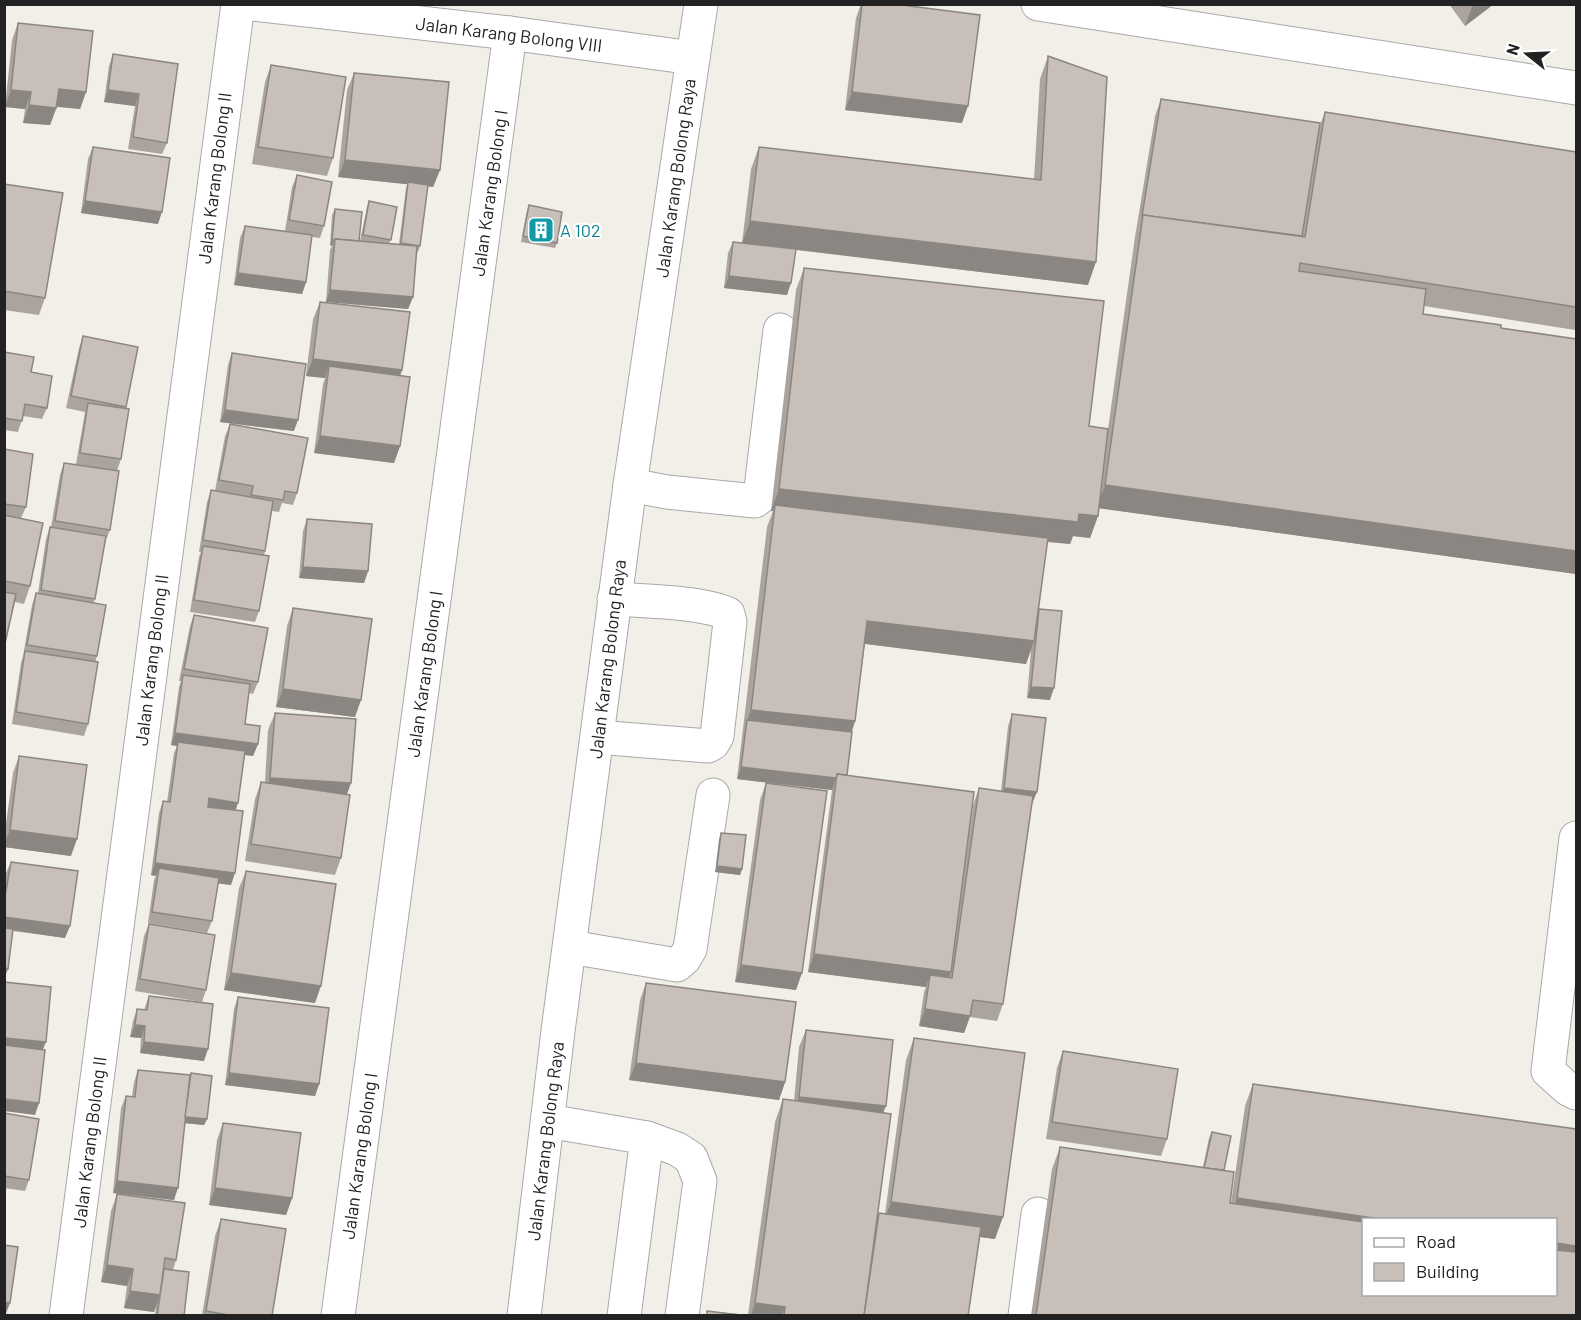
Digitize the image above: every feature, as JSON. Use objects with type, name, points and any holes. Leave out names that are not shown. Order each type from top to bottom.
[{"type":"street","name":"Jalan Karang Bolong II","points":[[66,1316],[238,4]]},
{"type":"street","name":"Jalan Karang Bolong VIII","points":[[253,4],[510,33],[693,58]]},
{"type":"street","name":"Jalan Karang Bolong Raya","points":[[524,1316],[614,599],[701,4]]},
{"type":"street","points":[[1038,4],[1576,88]]},
{"type":"street","name":"Jalan Karang Bolong I","points":[[338,1316],[510,33]]},
{"type":"street","points":[[630,485],[668,492],[755,501],[760,497],[780,330]]},
{"type":"street","points":[[597,737],[708,746],[717,736],[730,622],[728,614],[721,610],[688,605],[614,599]]},
{"type":"street","points":[[570,946],[676,965],[684,959],[690,949],[713,795]]},
{"type":"street","points":[[1576,838],[1548,1071],[1576,1093]]},
{"type":"street","points":[[548,1121],[647,1138],[677,1149],[692,1158],[700,1181],[682,1316]]},
{"type":"street","points":[[624,1316],[647,1138]]},
{"type":"street","points":[[1025,1316],[1038,1214]]},
{"type":"building","points":[[862,4],[894,4],[980,15],[968,106],[852,92]]},
{"type":"building","points":[[18,23],[93,31],[86,92],[59,89],[56,108],[29,105],[31,92],[11,90]]},
{"type":"building","points":[[113,54],[178,64],[167,143],[133,137],[139,94],[108,90]]},
{"type":"building","points":[[1048,56],[1107,77],[1096,262],[750,221],[759,147],[1041,180]]},
{"type":"building","points":[[271,65],[346,77],[333,158],[258,147]]},
{"type":"building","points":[[354,73],[449,82],[440,170],[345,160]]},
{"type":"building","points":[[1161,99],[1320,123],[1302,236],[1142,216]]},
{"type":"building","points":[[1325,112],[1576,152],[1576,307],[1300,263],[1299,271],[1426,289],[1423,314],[1576,339],[1576,551],[1105,485],[1143,215],[1305,237]]},
{"type":"building","points":[[93,147],[170,158],[162,212],[85,201]]},
{"type":"building","points":[[297,175],[332,182],[324,226],[289,220]]},
{"type":"building","points":[[408,182],[428,185],[420,246],[401,243]]},
{"type":"building","points":[[4,184],[63,193],[45,298],[4,291]]},
{"type":"building","points":[[369,201],[397,207],[391,240],[363,235]]},
{"type":"building","name":"A 102","points":[[529,205],[562,212],[557,243],[523,236]]},
{"type":"building","points":[[335,209],[362,212],[359,241],[332,240]]},
{"type":"building","points":[[245,226],[312,235],[306,282],[238,273]]},
{"type":"building","points":[[335,239],[417,246],[413,297],[330,290]]},
{"type":"building","points":[[733,242],[796,249],[791,283],[729,276]]},
{"type":"building","points":[[804,268],[1104,301],[1089,426],[1108,429],[1098,516],[1079,514],[1078,522],[779,489]]},
{"type":"building","points":[[320,302],[410,312],[402,370],[313,359]]},
{"type":"building","points":[[83,336],[138,347],[126,407],[71,396]]},
{"type":"building","points":[[4,352],[34,357],[31,372],[52,376],[47,408],[25,404],[22,421],[4,418]]},
{"type":"building","points":[[232,353],[306,364],[298,420],[225,410]]},
{"type":"building","points":[[329,366],[410,377],[400,446],[320,436]]},
{"type":"building","points":[[88,403],[129,409],[121,459],[80,453]]},
{"type":"building","points":[[230,424],[308,438],[297,493],[285,491],[283,500],[251,495],[253,486],[219,480]]},
{"type":"building","points":[[4,449],[33,454],[26,507],[4,504]]},
{"type":"building","points":[[64,463],[119,471],[110,530],[55,521]]},
{"type":"building","points":[[211,490],[273,501],[265,551],[203,540]]},
{"type":"building","points":[[775,505],[1048,538],[1034,641],[867,621],[855,721],[751,710]]},
{"type":"building","points":[[4,515],[43,523],[30,586],[4,581]]},
{"type":"building","points":[[307,519],[372,524],[368,571],[303,567]]},
{"type":"building","points":[[50,527],[106,536],[95,599],[41,590]]},
{"type":"building","points":[[203,546],[269,556],[259,611],[194,600]]},
{"type":"building","points":[[4,592],[16,594],[4,648]]},
{"type":"building","points":[[36,593],[106,605],[97,656],[27,645]]},
{"type":"building","points":[[293,608],[372,619],[361,700],[283,689]]},
{"type":"building","points":[[1039,609],[1062,611],[1054,688],[1031,687]]},
{"type":"building","points":[[194,615],[268,628],[258,682],[184,669]]},
{"type":"building","points":[[25,651],[98,662],[88,724],[16,712]]},
{"type":"building","points":[[183,675],[250,684],[245,724],[260,726],[258,744],[175,733]]},
{"type":"building","points":[[275,713],[356,719],[351,783],[270,778]]},
{"type":"building","points":[[1012,714],[1046,718],[1037,792],[1004,788]]},
{"type":"building","points":[[747,720],[852,732],[847,775],[837,774],[836,778],[741,767]]},
{"type":"building","points":[[178,742],[245,751],[238,803],[209,798],[208,807],[243,811],[235,873],[155,863],[163,801],[170,802]]},
{"type":"building","points":[[19,756],[87,765],[77,839],[10,830]]},
{"type":"building","points":[[837,774],[974,792],[951,972],[814,954]]},
{"type":"building","points":[[261,782],[350,795],[341,858],[251,844]]},
{"type":"building","points":[[766,783],[827,791],[802,973],[741,965]]},
{"type":"building","points":[[979,788],[1033,796],[1003,1004],[973,1000],[970,1016],[925,1009],[930,975],[952,978]]},
{"type":"building","points":[[721,833],[746,835],[742,869],[717,866]]},
{"type":"building","points":[[11,862],[78,871],[70,926],[4,917],[4,902]]},
{"type":"building","points":[[159,868],[219,878],[212,921],[152,912]]},
{"type":"building","points":[[246,871],[336,884],[321,986],[231,973]]},
{"type":"building","points":[[149,924],[215,935],[206,990],[140,979]]},
{"type":"building","points":[[4,928],[13,929],[8,969],[4,968]]},
{"type":"building","points":[[4,982],[51,987],[46,1042],[4,1038]]},
{"type":"building","points":[[646,983],[796,1002],[785,1082],[636,1063]]},
{"type":"building","points":[[149,996],[213,1004],[208,1049],[144,1042],[145,1026],[135,1025],[137,1009],[147,1010]]},
{"type":"building","points":[[238,997],[329,1008],[319,1084],[229,1073]]},
{"type":"building","points":[[806,1030],[893,1040],[886,1106],[799,1097]]},
{"type":"building","points":[[914,1038],[1025,1053],[1003,1217],[891,1202]]},
{"type":"building","points":[[4,1045],[45,1050],[39,1103],[4,1099]]},
{"type":"building","points":[[1063,1051],[1178,1069],[1167,1139],[1052,1122]]},
{"type":"building","points":[[138,1070],[190,1075],[178,1188],[117,1181],[126,1096],[135,1097]]},
{"type":"building","points":[[191,1073],[212,1076],[207,1119],[185,1117]]},
{"type":"building","points":[[1253,1084],[1576,1129],[1576,1246],[1557,1243],[1557,1218],[1373,1218],[1237,1198]]},
{"type":"building","points":[[783,1099],[891,1114],[864,1316],[784,1316],[785,1307],[755,1303]]},
{"type":"building","points":[[4,1113],[39,1119],[29,1180],[4,1176]]},
{"type":"building","points":[[223,1123],[301,1133],[292,1198],[215,1188]]},
{"type":"building","points":[[1212,1132],[1231,1136],[1224,1170],[1204,1168]]},
{"type":"building","points":[[1060,1147],[1234,1172],[1230,1203],[1362,1222],[1362,1296],[1557,1296],[1557,1250],[1576,1252],[1576,1316],[1036,1316]]},
{"type":"building","points":[[117,1194],[185,1203],[176,1260],[165,1258],[160,1295],[130,1291],[133,1269],[107,1265]]},
{"type":"building","points":[[879,1213],[981,1227],[968,1316],[864,1316]]},
{"type":"building","points":[[221,1219],[286,1229],[272,1316],[234,1316],[206,1311]]},
{"type":"building","points":[[4,1245],[18,1247],[10,1303],[4,1302]]},
{"type":"building","points":[[164,1269],[189,1272],[184,1316],[157,1316]]},
{"type":"building","points":[[707,1311],[749,1316],[707,1316]]},
{"type":"place","name":"A 102","points":[[541,230]]}]
